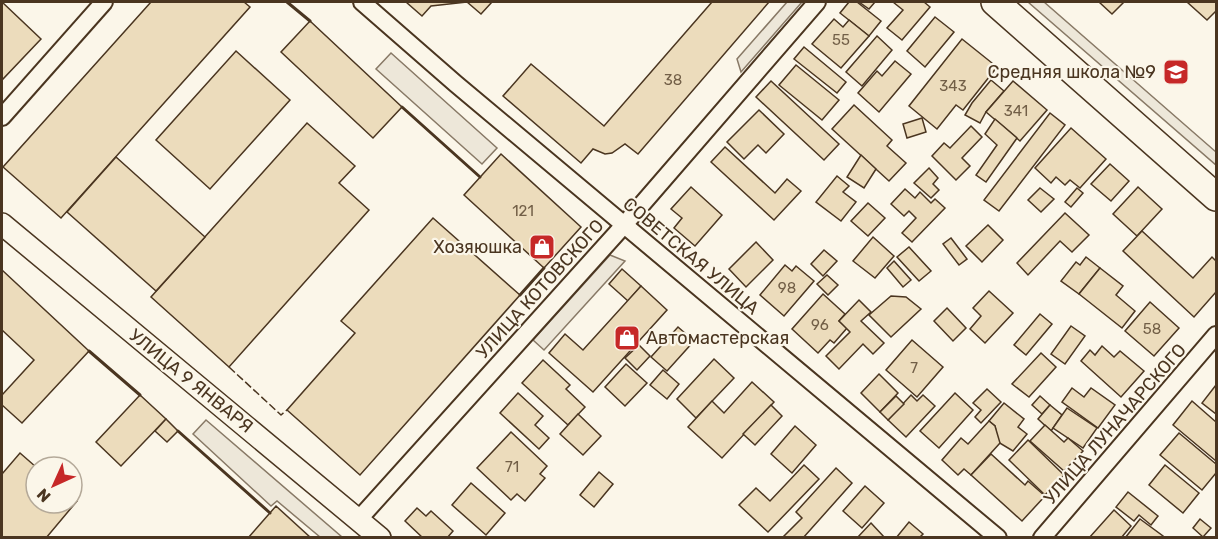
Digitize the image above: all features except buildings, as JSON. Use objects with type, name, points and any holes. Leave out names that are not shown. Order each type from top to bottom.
[{"type":"main road","points":[[994,2],[1216,197]]},
{"type":"street","points":[[2,117],[104,2]]},
{"type":"street","name":"СОВЕТСКАЯ УЛИЦА","points":[[362,2],[448,77],[998,537]]},
{"type":"street","name":"УЛИЦА КОТОВСКОГО","points":[[358,519],[624,225],[817,2]]},
{"type":"street","name":"УЛИЦА 9 ЯНВАРЯ","points":[[2,224],[380,537]]},
{"type":"street","name":"УЛИЦА ЛУНАЧАРСКОГО","points":[[1042,537],[1216,335]]},
{"type":"shaded area","points":[[787,2],[802,2],[741,72],[737,59]]},
{"type":"shaded area","points":[[1028,2],[1044,2],[1216,152],[1216,165]]},
{"type":"shaded area","points":[[391,53],[497,148],[482,164],[376,69]]},
{"type":"shaded area","points":[[610,255],[625,261],[544,350],[533,340]]},
{"type":"shaded area","points":[[206,420],[342,537],[320,537],[277,501],[271,506],[193,434]]},
{"type":"fence","points":[[229,367],[281,415],[287,410]]},
{"type":"wall","points":[[287,2],[310,21]]},
{"type":"wall","points":[[402,107],[480,177]]},
{"type":"wall","points":[[520,295],[544,268]]},
{"type":"wall","points":[[89,351],[140,395]]},
{"type":"wall","points":[[178,431],[270,513]]},
{"type":"place","name":"Средняя школа №9","points":[[1176,72]]},
{"type":"place","name":"Хозяюшка","points":[[542,247]]},
{"type":"place","name":"Автомастерская","points":[[627,338]]}]
